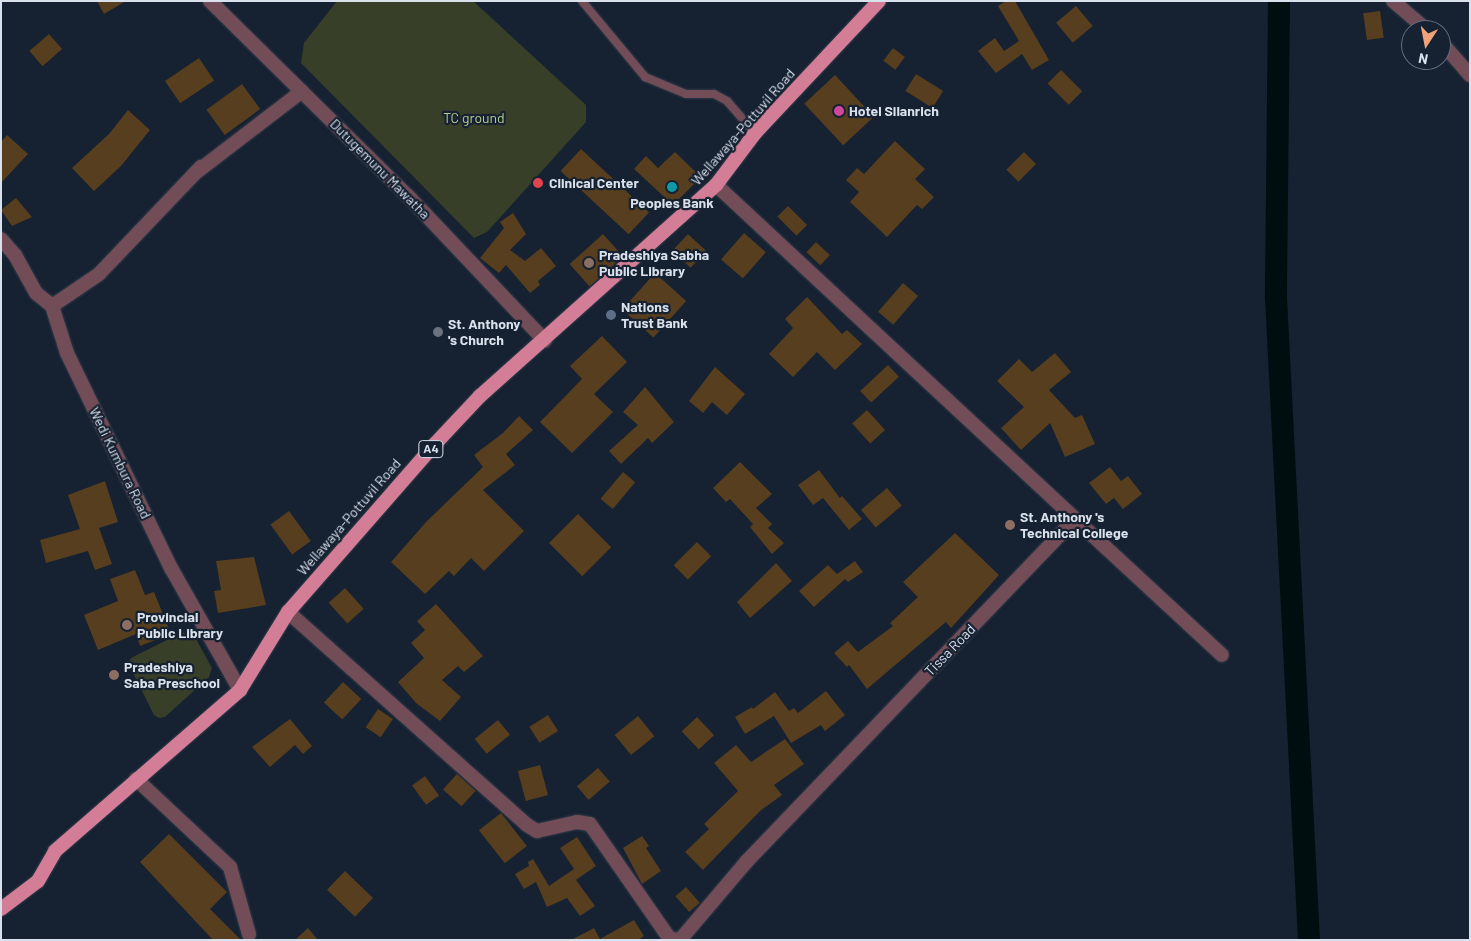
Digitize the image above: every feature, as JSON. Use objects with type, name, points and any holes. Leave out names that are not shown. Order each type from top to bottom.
[{"type":"highway","name":"Wellawaya-Pottuvil Road","points":[[1,909],[38,881],[55,851],[240,690],[288,612],[480,396],[545,340],[716,185],[755,133],[879,1]]},
{"type":"street","name":"Dutugemunu Mawatha","points":[[210,1],[408,196],[545,340]]},
{"type":"street","points":[[1393,1],[1415,20]]},
{"type":"street","points":[[1451,53],[1470,75]]},
{"type":"street","points":[[52,306],[99,274],[197,171],[302,90]]},
{"type":"street","points":[[716,185],[1222,655]]},
{"type":"street","name":"Wedi Kumbura Road","points":[[1,239],[15,255],[36,293],[52,306],[67,353],[171,568],[240,690]]},
{"type":"street","name":"Tissa Road","points":[[669,939],[680,940],[748,861],[1075,519]]},
{"type":"street","points":[[288,612],[527,825],[537,831],[577,822],[590,824],[669,939]]},
{"type":"street","points":[[136,779],[230,867],[249,934]]},
{"type":"lane","points":[[582,1],[645,76],[686,94],[714,94],[727,101],[755,133]]},
{"type":"green space","name":"TC ground","points":[[337,1],[473,1],[586,105],[586,122],[487,232],[474,238],[301,63],[304,43]]},
{"type":"green space","points":[[183,632],[196,639],[212,668],[209,677],[165,717],[159,718],[154,715],[128,663],[131,658]]},
{"type":"building","points":[[97,1],[126,1],[104,14]]},
{"type":"building","points":[[1006,1],[1015,1],[1049,60],[1032,70],[1022,54],[996,73],[978,51],[995,38],[1004,51],[1019,41],[998,6]]},
{"type":"building","points":[[1076,6],[1093,26],[1073,43],[1056,23]]},
{"type":"building","points":[[1380,11],[1384,38],[1367,40],[1363,13]]},
{"type":"building","points":[[49,34],[62,49],[42,66],[29,51]]},
{"type":"building","points":[[893,48],[905,57],[895,70],[883,61]]},
{"type":"building","points":[[199,58],[214,80],[180,103],[165,81]]},
{"type":"building","points":[[1061,70],[1082,91],[1069,105],[1048,83]]},
{"type":"building","points":[[916,74],[943,91],[933,108],[905,91]]},
{"type":"building","name":"Hotel Silanrich","points":[[835,75],[874,117],[843,145],[804,104]]},
{"type":"building","points":[[242,84],[260,109],[225,135],[206,110]]},
{"type":"building","points":[[128,110],[150,130],[121,166],[94,191],[72,168],[109,134]]},
{"type":"building","points":[[7,135],[28,154],[1,183],[1,142]]},
{"type":"building","points":[[895,141],[925,169],[915,179],[934,197],[922,209],[917,205],[887,237],[850,202],[859,192],[846,180],[857,168],[864,174]]},
{"type":"building","points":[[581,149],[649,212],[629,234],[561,171]]},
{"type":"building","name":"Peoples Bank","points":[[675,152],[701,177],[673,205],[634,169],[646,156],[658,168]]},
{"type":"building","points":[[1024,152],[1036,164],[1018,182],[1006,170]]},
{"type":"building","points":[[16,198],[32,217],[12,226],[1,210]]},
{"type":"building","points":[[788,206],[807,225],[796,236],[777,217]]},
{"type":"building","points":[[513,213],[526,234],[510,250],[525,261],[541,248],[556,266],[538,281],[540,285],[530,293],[506,265],[499,273],[480,258],[504,228],[500,222]]},
{"type":"building","points":[[744,233],[766,252],[743,278],[721,259]]},
{"type":"building","name":"Pradeshiya Sabha Public Library","points":[[603,234],[623,256],[590,286],[570,264]]},
{"type":"building","points":[[688,234],[706,251],[691,268],[672,251]]},
{"type":"building","points":[[816,242],[830,255],[820,265],[806,252]]},
{"type":"building","points":[[655,273],[686,301],[653,338],[622,309]]},
{"type":"building","points":[[903,283],[918,296],[893,325],[878,312]]},
{"type":"building","points":[[807,297],[842,334],[847,330],[862,344],[835,370],[817,352],[793,377],[769,354],[793,328],[785,319]]},
{"type":"building","points":[[602,336],[627,362],[594,394],[613,412],[572,453],[540,422],[582,379],[570,366]]},
{"type":"building","points":[[1055,353],[1071,372],[1049,390],[1075,418],[1082,415],[1095,444],[1065,457],[1050,423],[1021,450],[1001,428],[1024,407],[997,381],[1019,359],[1032,372]]},
{"type":"building","points":[[888,365],[899,377],[871,403],[860,391]]},
{"type":"building","points":[[715,367],[745,394],[727,415],[712,402],[703,413],[689,401]]},
{"type":"building","points":[[645,387],[674,422],[652,443],[648,438],[621,464],[609,451],[638,425],[623,412]]},
{"type":"building","points":[[867,410],[885,430],[870,443],[852,423]]},
{"type":"building","points":[[519,416],[533,430],[506,454],[515,465],[483,490],[524,531],[484,571],[471,558],[454,576],[449,571],[425,594],[391,562],[427,521],[483,467],[474,455],[503,433]]},
{"type":"building","points":[[740,462],[772,494],[756,508],[772,524],[768,528],[784,543],[772,554],[750,527],[753,524],[730,499],[726,502],[713,488]]},
{"type":"building","points":[[1110,467],[1121,481],[1128,476],[1142,494],[1123,509],[1114,498],[1106,504],[1089,483]]},
{"type":"building","points":[[819,470],[840,498],[842,496],[862,519],[849,530],[823,498],[813,505],[798,485]]},
{"type":"building","points":[[623,472],[635,482],[613,509],[601,499]]},
{"type":"building","points":[[105,481],[118,522],[99,528],[112,564],[95,570],[88,551],[46,563],[40,540],[80,529],[68,495]]},
{"type":"building","points":[[887,488],[902,506],[876,527],[861,510]]},
{"type":"building","points":[[289,511],[311,541],[292,554],[270,525]]},
{"type":"building","points":[[578,514],[611,547],[582,576],[549,543]]},
{"type":"building","points":[[955,533],[999,575],[951,628],[946,622],[867,689],[849,665],[847,667],[834,653],[848,641],[858,652],[893,626],[890,623],[918,597],[903,582]]},
{"type":"building","points":[[697,542],[711,556],[688,579],[674,565]]},
{"type":"building","points":[[254,557],[266,605],[218,613],[214,591],[221,590],[216,561]]},
{"type":"building","points":[[855,561],[863,572],[848,582],[845,579],[814,607],[799,591],[828,565],[837,574]]},
{"type":"building","points":[[776,563],[792,581],[750,618],[737,602]]},
{"type":"building","name":"Provincial Public Library","points":[[135,570],[145,595],[154,592],[171,634],[140,646],[136,634],[98,650],[84,615],[118,601],[110,579]]},
{"type":"building","points":[[345,588],[364,609],[347,624],[329,603]]},
{"type":"building","points":[[436,604],[483,656],[464,672],[458,666],[442,680],[461,697],[440,721],[416,703],[398,682],[424,658],[411,643],[425,630],[417,621]]},
{"type":"building","points":[[343,682],[361,699],[342,720],[324,702]]},
{"type":"building","points":[[826,691],[845,715],[825,731],[821,725],[791,743],[774,716],[745,734],[735,717],[752,707],[753,709],[775,692],[789,711],[794,708],[798,713]]},
{"type":"building","points":[[378,709],[393,719],[381,737],[366,727]]},
{"type":"building","points":[[548,715],[558,731],[539,743],[529,727]]},
{"type":"building","points":[[638,716],[654,736],[631,755],[615,735]]},
{"type":"building","points":[[697,717],[714,735],[699,750],[682,731]]},
{"type":"building","points":[[290,719],[312,746],[303,754],[295,745],[270,767],[252,747]]},
{"type":"building","points":[[498,720],[510,735],[487,754],[475,739]]},
{"type":"building","points":[[785,739],[804,764],[774,785],[782,795],[760,811],[703,870],[685,852],[709,829],[704,824],[738,791],[714,763],[736,745],[751,762]]},
{"type":"building","points":[[540,765],[548,795],[526,801],[518,771]]},
{"type":"building","points":[[598,768],[610,782],[589,800],[577,786]]},
{"type":"building","points":[[457,774],[476,791],[462,806],[443,790]]},
{"type":"building","points":[[425,776],[439,795],[426,805],[412,785]]},
{"type":"building","points":[[501,813],[527,846],[505,863],[479,830]]},
{"type":"building","points":[[169,834],[227,892],[210,909],[241,940],[213,940],[140,862]]},
{"type":"building","points":[[642,836],[649,846],[646,848],[661,871],[642,884],[623,848]]},
{"type":"building","points":[[577,837],[596,866],[576,880],[595,906],[580,916],[567,898],[547,907],[536,882],[524,889],[515,874],[529,866],[528,862],[533,859],[549,886],[574,869],[560,848]]},
{"type":"building","points":[[345,871],[373,898],[355,917],[327,890]]},
{"type":"building","points":[[686,887],[700,903],[689,912],[675,896]]},
{"type":"building","points":[[634,920],[644,936],[638,940],[571,940],[594,928],[600,939]]},
{"type":"building","points":[[308,928],[318,940],[295,940]]},
{"type":"waterway","points":[[1279,1],[1276,298],[1309,940]]},
{"type":"place","name":"Hotel Silanrich","points":[[839,111]]},
{"type":"place","name":"Clinical Center","points":[[538,183]]},
{"type":"place","name":"Peoples Bank","points":[[672,187]]},
{"type":"place","name":"Pradeshiya Sabha Public Library","points":[[589,263]]},
{"type":"place","name":"Nations Trust Bank","points":[[611,315]]},
{"type":"place","name":"St. Anthony 's Church","points":[[438,332]]},
{"type":"place","name":"St. Anthony 's Technical College","points":[[1010,525]]},
{"type":"place","name":"Provincial Public Library","points":[[127,625]]},
{"type":"place","name":"Pradeshiya Saba Preschool","points":[[114,675]]}]
